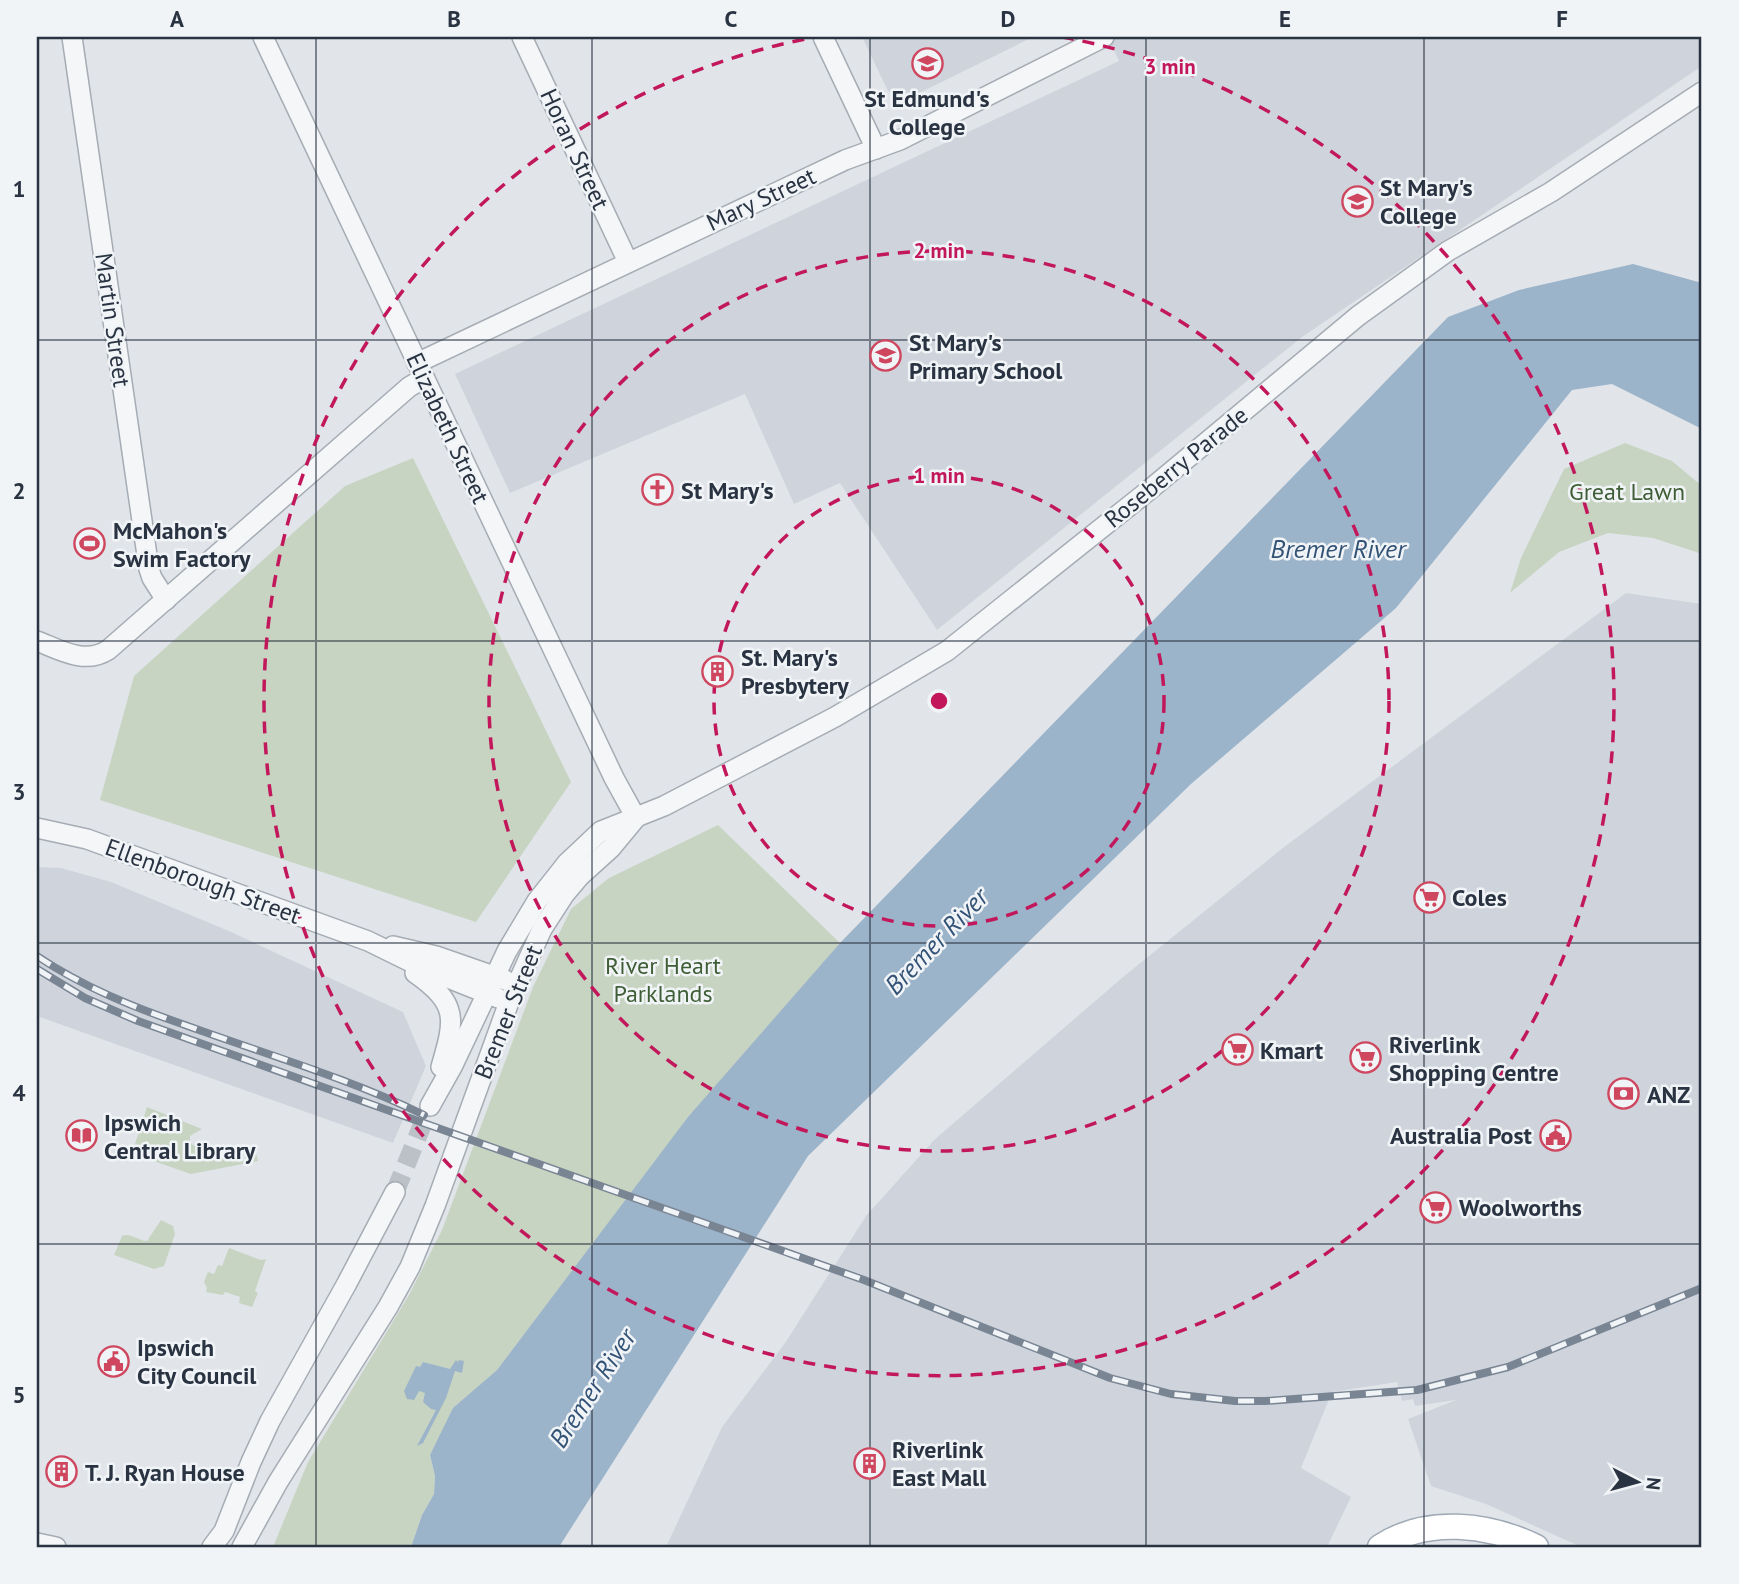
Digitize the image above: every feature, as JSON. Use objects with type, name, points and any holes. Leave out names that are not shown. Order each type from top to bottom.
[{"type":"main road","points":[[1405,1542],[1452,1527],[1486,1529],[1536,1547]]},
{"type":"street","name":"Martin Street","points":[[72,37],[149,569],[166,600]]},
{"type":"street","name":"Elizabeth Street","points":[[263,37],[614,778],[636,818]]},
{"type":"street","name":"Horan Street","points":[[522,37],[628,262]]},
{"type":"street","points":[[823,37],[876,149]]},
{"type":"street","name":"Mary Street","points":[[37,641],[76,655],[94,657],[108,650],[409,387],[421,370],[628,262],[845,160],[900,140],[1104,37]]},
{"type":"street","name":"Roseberry Parade","points":[[636,818],[835,718],[947,651],[1148,491],[1358,316],[1448,251],[1551,192],[1702,92]]},
{"type":"street","name":"Bremer Street","points":[[431,1104],[507,951],[537,901],[567,863],[601,831],[636,818]]},
{"type":"street","name":"Bremer Street","points":[[242,1547],[278,1482],[388,1307],[410,1267],[439,1196],[513,993],[542,929],[580,876],[611,848],[636,818]]},
{"type":"street","name":"Ellenborough Street","points":[[38,828],[87,839],[368,940],[436,956],[491,985],[513,993]]},
{"type":"street","name":"Ellenborough Street","points":[[368,940],[433,986],[446,1003],[452,1020],[450,1038],[431,1104]]},
{"type":"street","points":[[212,1547],[229,1520],[270,1422],[395,1192]]},
{"type":"street","points":[[37,1543],[56,1547]]},
{"type":"shaded area","name":"St Edmund's College","points":[[862,37],[1033,37],[903,101],[888,91]]},
{"type":"shaded area","name":"St Mary's Primary School","points":[[1108,37],[1702,37],[1702,66],[1302,337],[937,630],[840,483],[794,504],[745,394],[510,493],[455,374],[1119,61]]},
{"type":"shaded area","name":"Riverlink Shopping Centre","points":[[1626,593],[1702,604],[1702,1547],[1581,1547],[1486,1504],[1431,1486],[1408,1419],[1456,1400],[1415,1406],[1413,1399],[1402,1401],[1397,1382],[1332,1392],[1301,1468],[1351,1497],[1327,1547],[666,1547],[722,1427],[785,1343],[866,1216],[934,1140],[1123,977],[1284,847]]},
{"type":"shaded area","points":[[37,867],[61,868],[111,882],[229,931],[403,1012],[426,1066],[393,1143],[37,1016]]},
{"type":"green space","name":"Great Lawn","points":[[1625,443],[1672,461],[1702,486],[1702,554],[1653,538],[1608,533],[1559,552],[1510,593],[1521,558],[1564,469]]},
{"type":"green space","points":[[413,458],[571,782],[476,922],[100,800],[134,676],[345,486]]},
{"type":"green space","name":"River Heart Parklands","points":[[718,825],[840,943],[654,1164],[497,1370],[454,1408],[430,1455],[435,1476],[434,1494],[422,1515],[411,1547],[273,1547],[308,1462],[409,1295],[442,1230],[533,987],[571,909],[609,878]]},
{"type":"green space","points":[[147,1107],[202,1129],[190,1136],[193,1145],[239,1162],[245,1160],[245,1149],[256,1153],[258,1161],[191,1174],[139,1156],[134,1147]]},
{"type":"green space","points":[[161,1220],[173,1226],[175,1234],[164,1266],[154,1269],[114,1255],[122,1236],[128,1235],[147,1241]]},
{"type":"green space","points":[[229,1248],[261,1260],[266,1259],[252,1307],[239,1303],[240,1297],[225,1292],[223,1295],[206,1292],[204,1282],[208,1272],[214,1274],[218,1265],[222,1266]]},
{"type":"water","name":"Bremer River","points":[[1633,264],[1702,283],[1702,429],[1612,384],[1572,390],[1396,608],[1191,784],[808,1156],[559,1547],[411,1547],[422,1515],[434,1494],[435,1476],[430,1455],[453,1408],[497,1370],[688,1117],[840,943],[1448,317],[1519,290]]},
{"type":"water","points":[[456,1360],[464,1361],[462,1373],[455,1371],[446,1398],[423,1443],[417,1446],[436,1410],[423,1402],[425,1393],[419,1391],[414,1400],[407,1399],[404,1391],[416,1366],[420,1367],[423,1362],[450,1369]]},
{"type":"tunnel","points":[[395,1192],[430,1106]]},
{"type":"railway","points":[[37,956],[90,987],[127,1003],[336,1078],[424,1115]]},
{"type":"railway","points":[[37,969],[85,998],[138,1021],[864,1280],[1110,1378],[1171,1394],[1235,1401],[1265,1401],[1417,1390],[1508,1367],[1702,1288]]},
{"type":"place","name":"St Edmund's College","points":[[927,64]]},
{"type":"place","name":"St Mary's College","points":[[1357,201]]},
{"type":"place","name":"St Mary's Primary School","points":[[886,356]]},
{"type":"place","name":"St Mary's","points":[[658,490]]},
{"type":"place","name":"McMahon's Swim Factory","points":[[90,544]]},
{"type":"place","name":"St. Mary's Presbytery","points":[[718,671]]},
{"type":"place","name":"Coles","points":[[1429,897]]},
{"type":"place","name":"Kmart","points":[[1237,1050]]},
{"type":"place","name":"Riverlink Shopping Centre","points":[[1366,1058]]},
{"type":"place","name":"ANZ","points":[[1624,1094]]},
{"type":"place","name":"Australia Post","points":[[1555,1135]]},
{"type":"place","name":"Ipswich Central Library","points":[[81,1136]]},
{"type":"place","name":"Woolworths","points":[[1436,1207]]},
{"type":"place","name":"Ipswich City Council","points":[[114,1361]]},
{"type":"place","name":"Riverlink East Mall","points":[[869,1463]]},
{"type":"place","name":"T. J. Ryan House","points":[[62,1472]]}]
